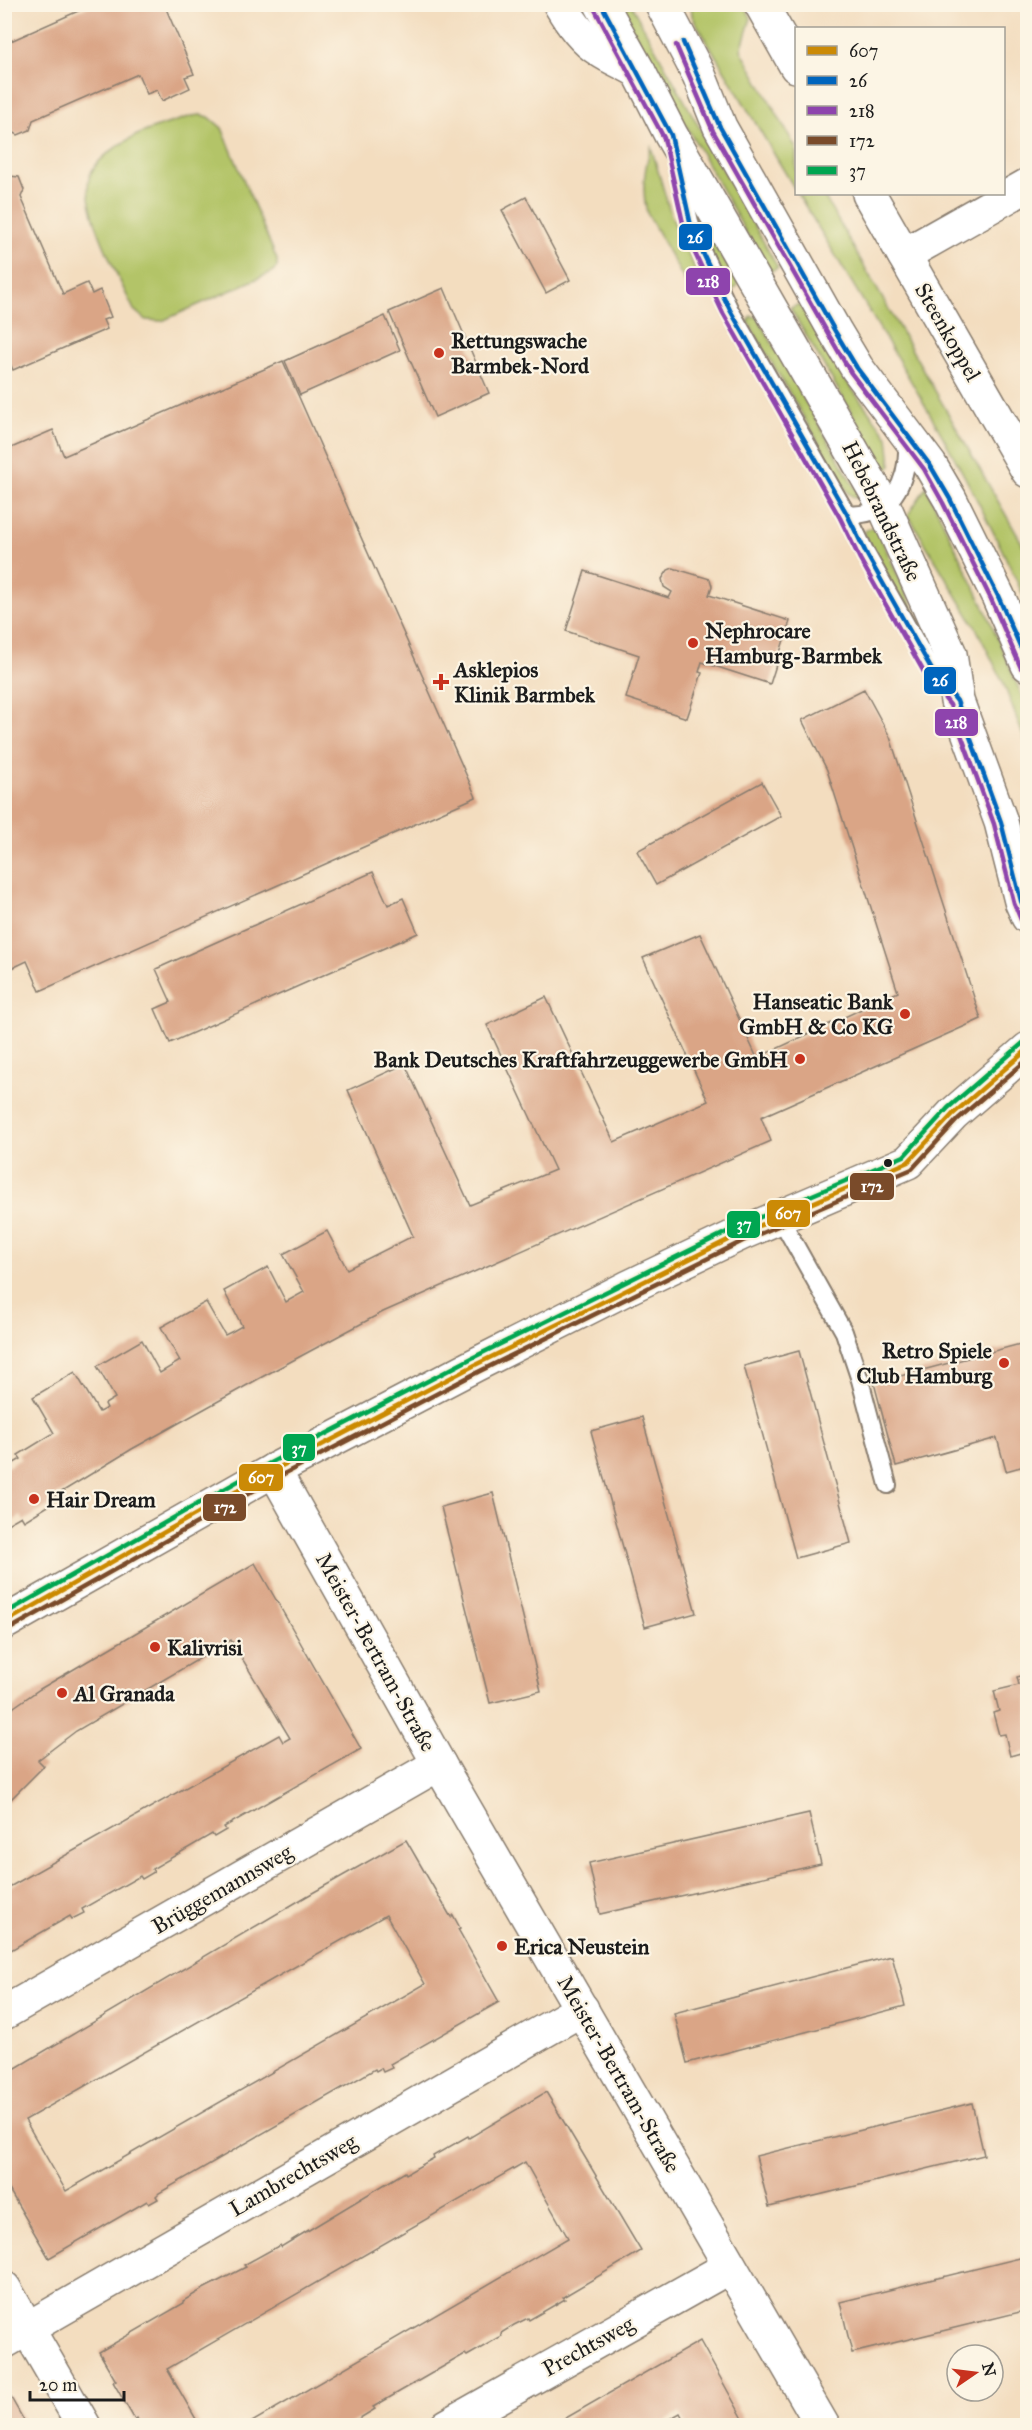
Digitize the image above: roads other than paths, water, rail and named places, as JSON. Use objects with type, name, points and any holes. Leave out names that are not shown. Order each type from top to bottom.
[{"type":"street","points":[[560,4],[572,24],[588,41],[602,53],[639,72]]},
{"type":"street","name":"Hebebrandstraße","points":[[601,4],[671,135],[884,506],[950,654],[957,701],[1001,822],[1021,901],[1028,916]]},
{"type":"street","points":[[662,4],[699,75],[720,127],[836,333],[857,368],[905,429],[950,499],[998,596],[1028,665]]},
{"type":"street","points":[[761,4],[795,64]]},
{"type":"street","points":[[904,255],[1028,185]]},
{"type":"street","name":"Steenkoppel","points":[[870,195],[1028,471]]},
{"type":"street","points":[[4,1623],[274,1470],[617,1292],[779,1216],[908,1162],[953,1114],[1028,1049]]},
{"type":"street","name":"Meister-Bertram-Straße","points":[[274,1470],[439,1764],[823,2426]]},
{"type":"street","name":"Brüggemannsweg","points":[[4,2013],[439,1764]]},
{"type":"street","name":"Lambrechtsweg","points":[[16,2335],[582,2009]]},
{"type":"street","name":"Prechtsweg","points":[[447,2426],[729,2266]]},
{"type":"street","points":[[4,2288],[16,2335],[84,2426]]},
{"type":"lane","name":"Hebebrandstraße","points":[[671,135],[686,211],[699,250],[730,310],[847,514],[867,555],[932,670],[957,701]]},
{"type":"lane","points":[[847,514],[866,515],[884,506],[895,493],[905,472],[907,443],[905,429]]},
{"type":"lane","points":[[779,1216],[844,1332],[860,1380],[888,1485]]},
{"type":"place","name":"Rettungswache Barmbek-Nord","points":[[439,353]]},
{"type":"place","name":"Nephrocare Hamburg-Barmbek","points":[[693,643]]},
{"type":"place","name":"Asklepios Klinik Barmbek","points":[[441,682]]},
{"type":"place","name":"Hanseatic Bank GmbH & Co KG","points":[[905,1014]]},
{"type":"place","name":"Bank Deutsches Kraftfahrzeuggewerbe GmbH","points":[[800,1059]]},
{"type":"place","name":"Retro Spiele Club Hamburg","points":[[1004,1363]]},
{"type":"place","name":"Hair Dream","points":[[34,1499]]},
{"type":"place","name":"Kalivrisi","points":[[155,1647]]},
{"type":"place","name":"Al Granada","points":[[62,1693]]},
{"type":"place","name":"Erica Neustein","points":[[502,1946]]}]
